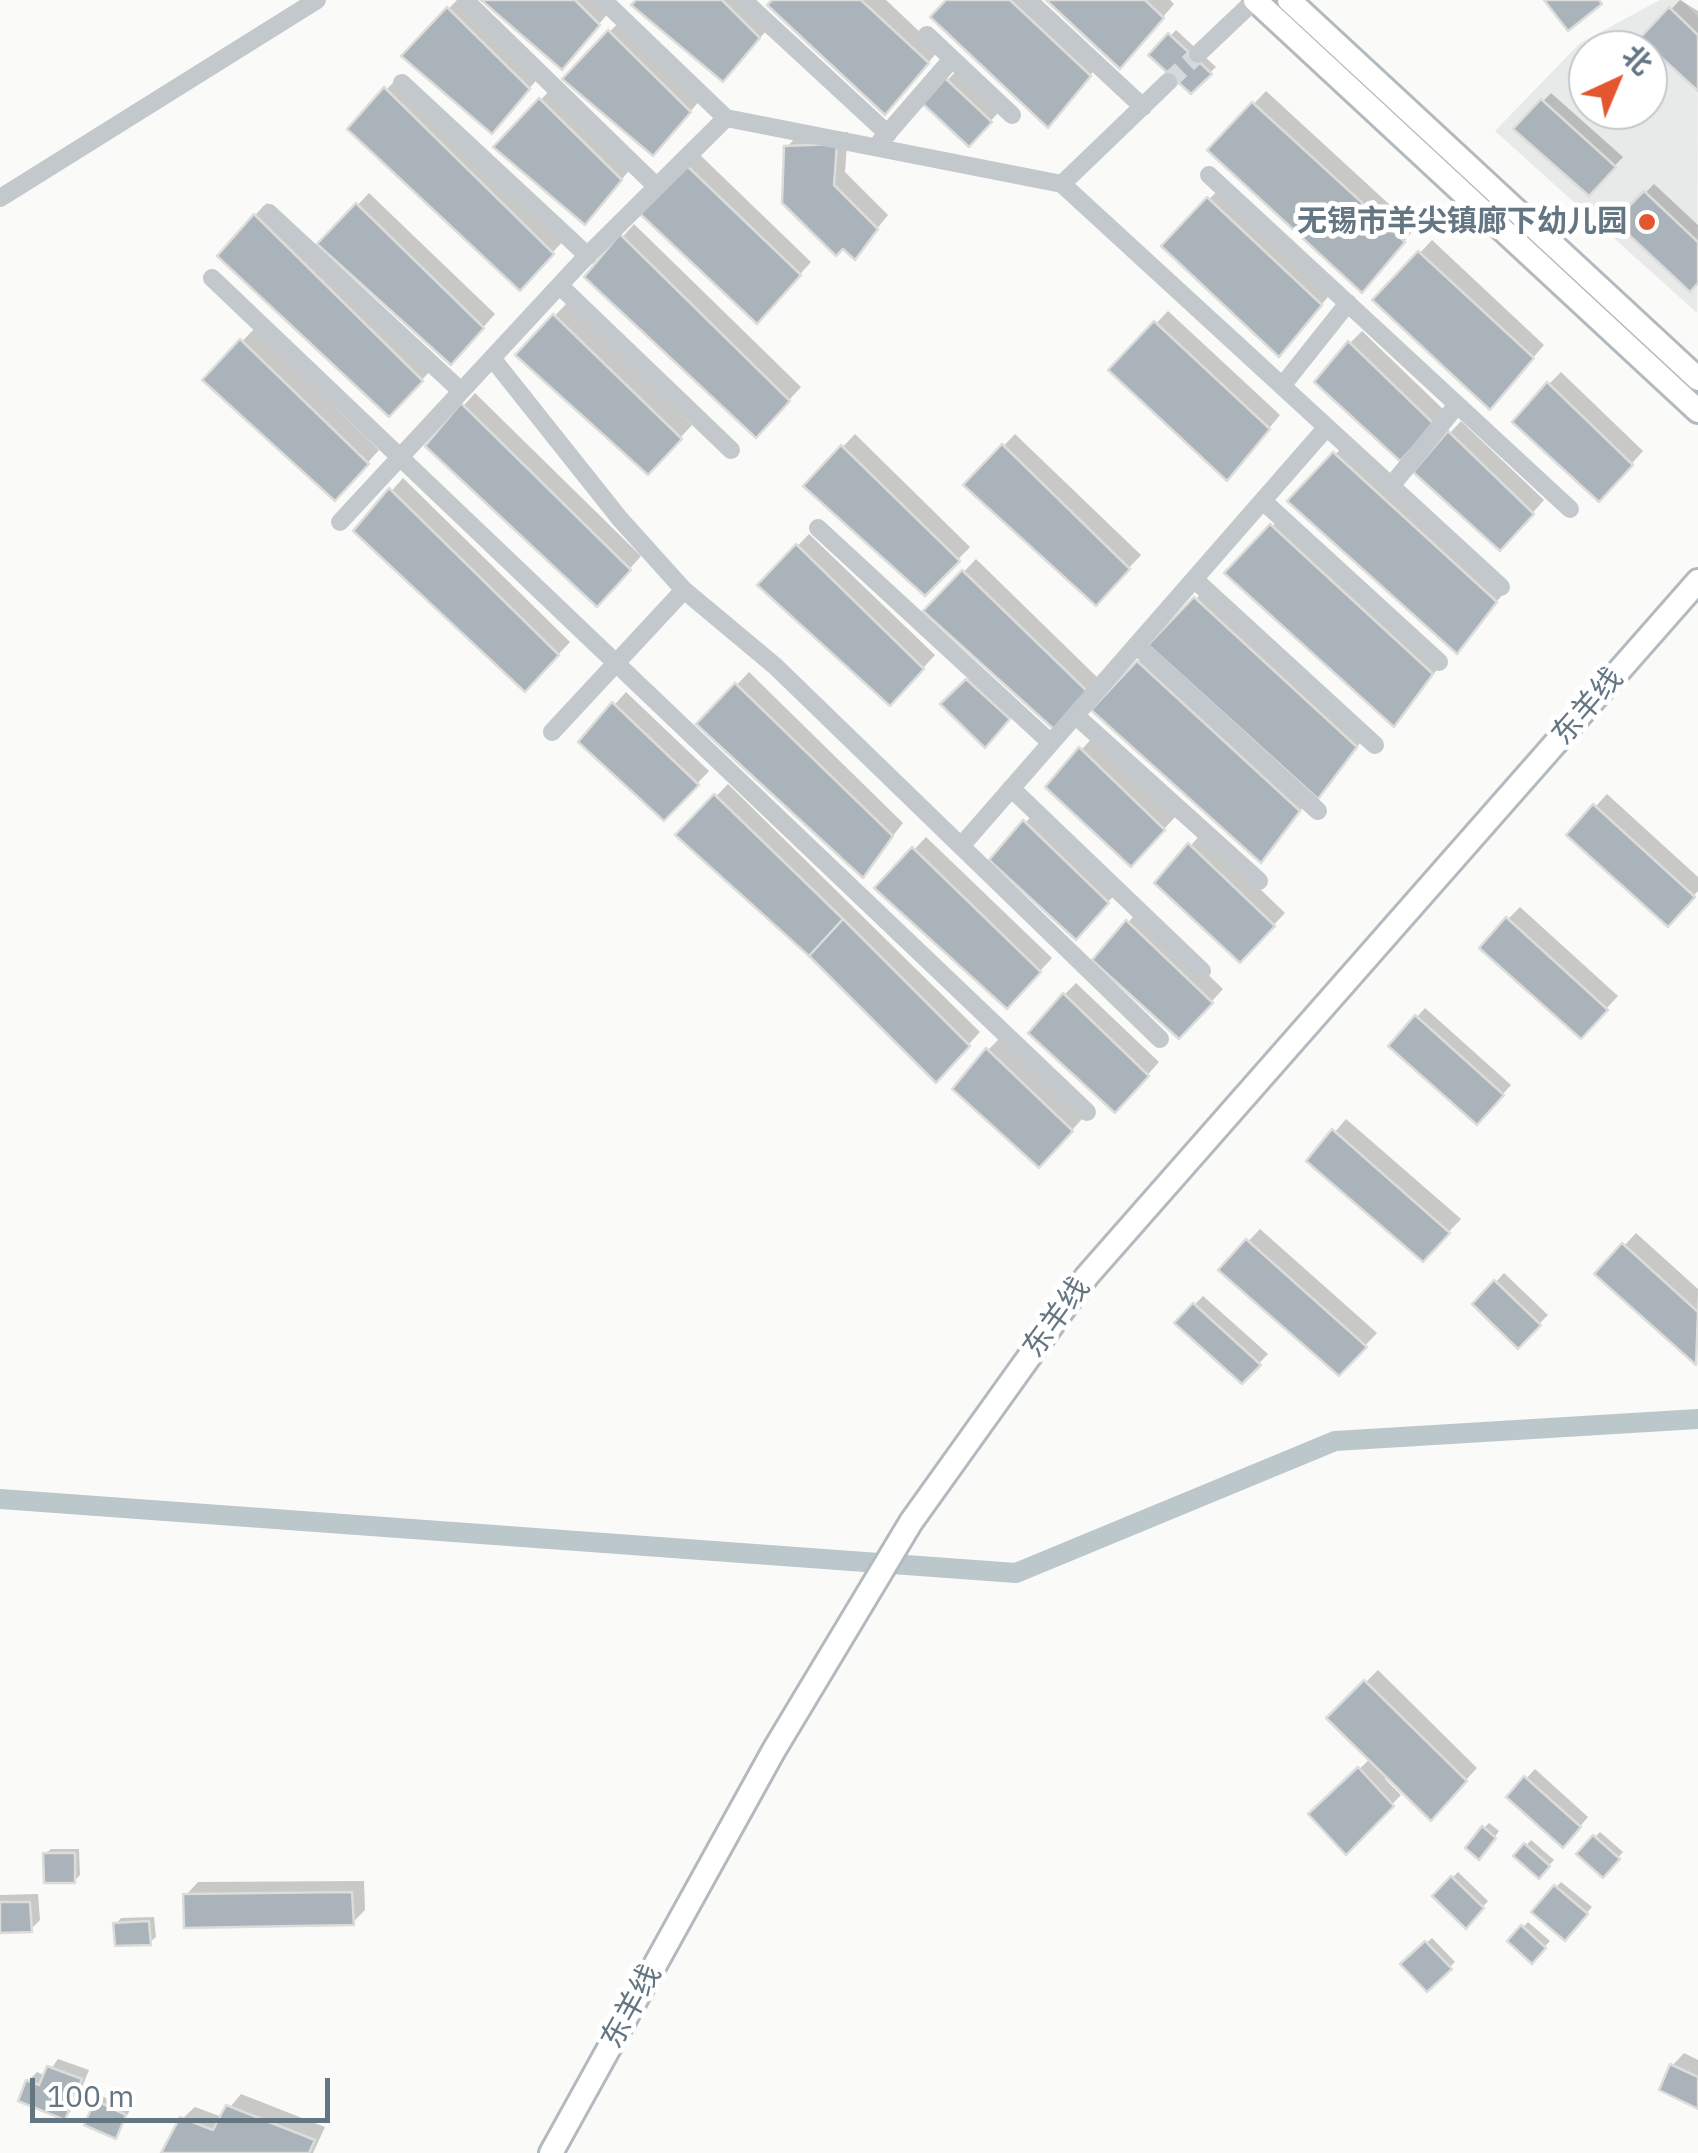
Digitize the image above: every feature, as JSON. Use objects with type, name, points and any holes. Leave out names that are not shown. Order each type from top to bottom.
[{"type":"main road","points":[[1255,0],[1698,410]]},
{"type":"main road","points":[[1290,0],[1698,380]]},
{"type":"main road","name":"东羊线","points":[[550,2153],[774,1750],[911,1522],[1086,1276],[1698,581]]},
{"type":"street","points":[[0,198],[316,0]]},
{"type":"street","points":[[602,0],[726,118],[882,140],[1062,184],[1501,587]]},
{"type":"street","points":[[1028,0],[1143,106]]},
{"type":"street","points":[[1198,54],[1255,0]]},
{"type":"street","points":[[748,2],[882,140]]},
{"type":"street","points":[[470,4],[657,188]]},
{"type":"street","points":[[927,35],[1012,115]]},
{"type":"street","points":[[882,140],[952,59]]},
{"type":"street","points":[[1062,184],[1168,82]]},
{"type":"street","points":[[402,83],[588,256]]},
{"type":"street","points":[[340,522],[588,256],[726,118]]},
{"type":"street","points":[[1209,175],[1570,509]]},
{"type":"street","points":[[269,213],[461,392]]},
{"type":"street","points":[[212,278],[1087,1112]]},
{"type":"street","points":[[560,286],[731,450]]},
{"type":"street","points":[[1282,386],[1348,303]]},
{"type":"street","points":[[492,358],[620,519],[684,590],[774,666],[1160,1039]]},
{"type":"street","points":[[1391,486],[1457,405]]},
{"type":"street","points":[[961,846],[1327,427]]},
{"type":"street","points":[[1263,500],[1440,662]]},
{"type":"street","points":[[818,528],[1051,743]]},
{"type":"street","points":[[1194,578],[1375,745]]},
{"type":"street","points":[[552,732],[684,590]]},
{"type":"street","points":[[1136,645],[1318,812]]},
{"type":"street","points":[[1075,716],[1259,881]]},
{"type":"street","points":[[1011,788],[1202,971]]},
{"type":"shaded area","name":"无锡市羊尖镇廊下幼儿园","points":[[1660,0],[1682,0],[1698,17],[1697,313],[1495,131],[1568,55],[1568,130],[1668,130],[1668,30],[1604,30]]},
{"type":"building","points":[[481,0],[575,0],[600,25],[562,70]]},
{"type":"building","points":[[636,0],[722,0],[760,38],[723,82],[631,5]]},
{"type":"building","points":[[772,0],[861,0],[929,63],[885,115],[767,5]]},
{"type":"building","points":[[946,0],[1010,0],[1091,76],[1048,128],[930,17]]},
{"type":"building","points":[[1046,0],[1145,0],[1164,18],[1120,69]]},
{"type":"building","points":[[1544,0],[1599,0],[1602,4],[1568,31]]},
{"type":"building","points":[[447,7],[530,89],[492,134],[401,56]]},
{"type":"building","points":[[1669,7],[1698,35],[1698,91],[1668,64],[1668,30],[1647,30]]},
{"type":"building","points":[[608,30],[691,112],[653,156],[562,79]]},
{"type":"building","points":[[1168,33],[1212,74],[1191,94],[1148,55]]},
{"type":"building","points":[[945,78],[992,122],[969,147],[922,103]]},
{"type":"building","points":[[384,87],[554,254],[520,291],[347,129]]},
{"type":"building","points":[[539,98],[622,180],[585,225],[493,147]]},
{"type":"building","points":[[1541,99],[1568,123],[1568,130],[1575,130],[1616,167],[1589,196],[1513,129]]},
{"type":"building","points":[[1252,102],[1405,242],[1362,293],[1207,150]]},
{"type":"building","points":[[837,144],[834,185],[878,229],[855,260],[843,249],[836,256],[782,203],[784,146]]},
{"type":"building","points":[[683,162],[801,275],[757,324],[637,211]]},
{"type":"building","points":[[1644,191],[1698,242],[1698,283],[1690,292],[1614,221]]},
{"type":"building","points":[[1207,197],[1322,305],[1279,357],[1161,246]]},
{"type":"building","points":[[356,203],[484,328],[451,365],[317,244]]},
{"type":"building","points":[[254,214],[423,381],[389,417],[217,256]]},
{"type":"building","points":[[620,234],[790,401],[756,438],[584,277]]},
{"type":"building","points":[[1418,251],[1534,358],[1490,410],[1372,300]]},
{"type":"building","points":[[553,314],[682,439],[648,475],[515,355]]},
{"type":"building","points":[[1154,321],[1270,429],[1227,481],[1108,370]]},
{"type":"building","points":[[240,339],[369,464],[335,501],[202,380]]},
{"type":"building","points":[[1348,341],[1434,424],[1400,461],[1314,382]]},
{"type":"building","points":[[1547,382],[1633,465],[1599,502],[1512,422]]},
{"type":"building","points":[[461,403],[631,570],[597,607],[425,446]]},
{"type":"building","points":[[1448,431],[1534,514],[1500,551],[1413,472]]},
{"type":"building","points":[[1002,444],[1130,569],[1096,606],[963,485]]},
{"type":"building","points":[[841,445],[960,561],[925,596],[803,486]]},
{"type":"building","points":[[1333,452],[1497,602],[1457,654],[1287,501]]},
{"type":"building","points":[[389,488],[559,655],[525,692],[353,531]]},
{"type":"building","points":[[1270,524],[1433,674],[1394,727],[1224,573]]},
{"type":"building","points":[[796,544],[924,669],[890,706],[757,585]]},
{"type":"building","points":[[962,570],[1091,695],[1057,732],[923,611]]},
{"type":"building","points":[[1194,597],[1357,747],[1318,799],[1148,645]]},
{"type":"building","points":[[1137,661],[1300,811],[1261,863],[1091,710]]},
{"type":"building","points":[[966,679],[1010,719],[985,748],[940,704]]},
{"type":"building","points":[[735,683],[893,836],[863,878],[696,724]]},
{"type":"building","points":[[612,702],[699,785],[664,821],[578,742]]},
{"type":"building","points":[[1079,747],[1165,830],[1131,867],[1045,787]]},
{"type":"building","points":[[714,794],[843,919],[809,956],[675,835]]},
{"type":"building","points":[[1593,804],[1695,897],[1668,927],[1566,835]]},
{"type":"building","points":[[1023,820],[1109,903],[1076,940],[989,860]]},
{"type":"building","points":[[1188,843],[1275,926],[1240,963],[1154,883]]},
{"type":"building","points":[[912,847],[1041,972],[1007,1009],[874,888]]},
{"type":"building","points":[[1506,917],[1608,1010],[1581,1039],[1479,948]]},
{"type":"building","points":[[843,919],[970,1046],[936,1083],[809,956]]},
{"type":"building","points":[[1126,920],[1213,1003],[1179,1039],[1092,960]]},
{"type":"building","points":[[1063,993],[1149,1076],[1115,1113],[1028,1033]]},
{"type":"building","points":[[1415,1015],[1504,1095],[1477,1125],[1388,1046]]},
{"type":"building","points":[[986,1048],[1073,1131],[1039,1168],[952,1089]]},
{"type":"building","points":[[1332,1129],[1450,1233],[1423,1262],[1306,1161]]},
{"type":"building","points":[[1246,1239],[1367,1347],[1339,1376],[1218,1270]]},
{"type":"building","points":[[1622,1243],[1698,1312],[1696,1365],[1594,1274]]},
{"type":"building","points":[[1494,1280],[1541,1325],[1518,1349],[1472,1304]]},
{"type":"building","points":[[1193,1303],[1261,1365],[1242,1384],[1174,1323]]},
{"type":"building","points":[[1364,1680],[1467,1781],[1431,1821],[1326,1718]]},
{"type":"building","points":[[1358,1767],[1394,1806],[1346,1855],[1308,1814]]},
{"type":"building","points":[[1524,1776],[1581,1827],[1563,1848],[1506,1797]]},
{"type":"building","points":[[1482,1826],[1496,1838],[1479,1860],[1465,1848]]},
{"type":"building","points":[[1593,1835],[1620,1859],[1603,1878],[1576,1854]]},
{"type":"building","points":[[1524,1843],[1550,1866],[1539,1879],[1513,1856]]},
{"type":"building","points":[[43,1853],[75,1853],[75,1883],[44,1883]]},
{"type":"building","points":[[1451,1876],[1484,1908],[1466,1929],[1432,1896]]},
{"type":"building","points":[[1554,1885],[1588,1914],[1565,1941],[1531,1912]]},
{"type":"building","points":[[352,1892],[354,1925],[184,1928],[183,1894]]},
{"type":"building","points":[[0,1902],[30,1902],[32,1932],[0,1933]]},
{"type":"building","points":[[149,1921],[151,1945],[115,1946],[113,1923]]},
{"type":"building","points":[[1521,1925],[1546,1948],[1532,1964],[1507,1941]]},
{"type":"building","points":[[1425,1941],[1452,1969],[1427,1992],[1400,1964]]},
{"type":"building","points":[[1670,2064],[1698,2077],[1698,2109],[1659,2090]]},
{"type":"building","points":[[47,2066],[82,2079],[65,2120],[18,2101],[26,2080],[39,2085]]},
{"type":"building","points":[[95,2100],[126,2115],[116,2139],[84,2125]]},
{"type":"building","points":[[226,2105],[315,2140],[309,2153],[161,2153],[180,2117],[213,2130]]},
{"type":"waterway","points":[[0,1499],[1016,1573],[1335,1441],[1698,1419]]},
{"type":"tunnel","points":[[1168,82],[1198,54]]},
{"type":"place","name":"无锡市羊尖镇廊下幼儿园","points":[[1647,222]]}]
